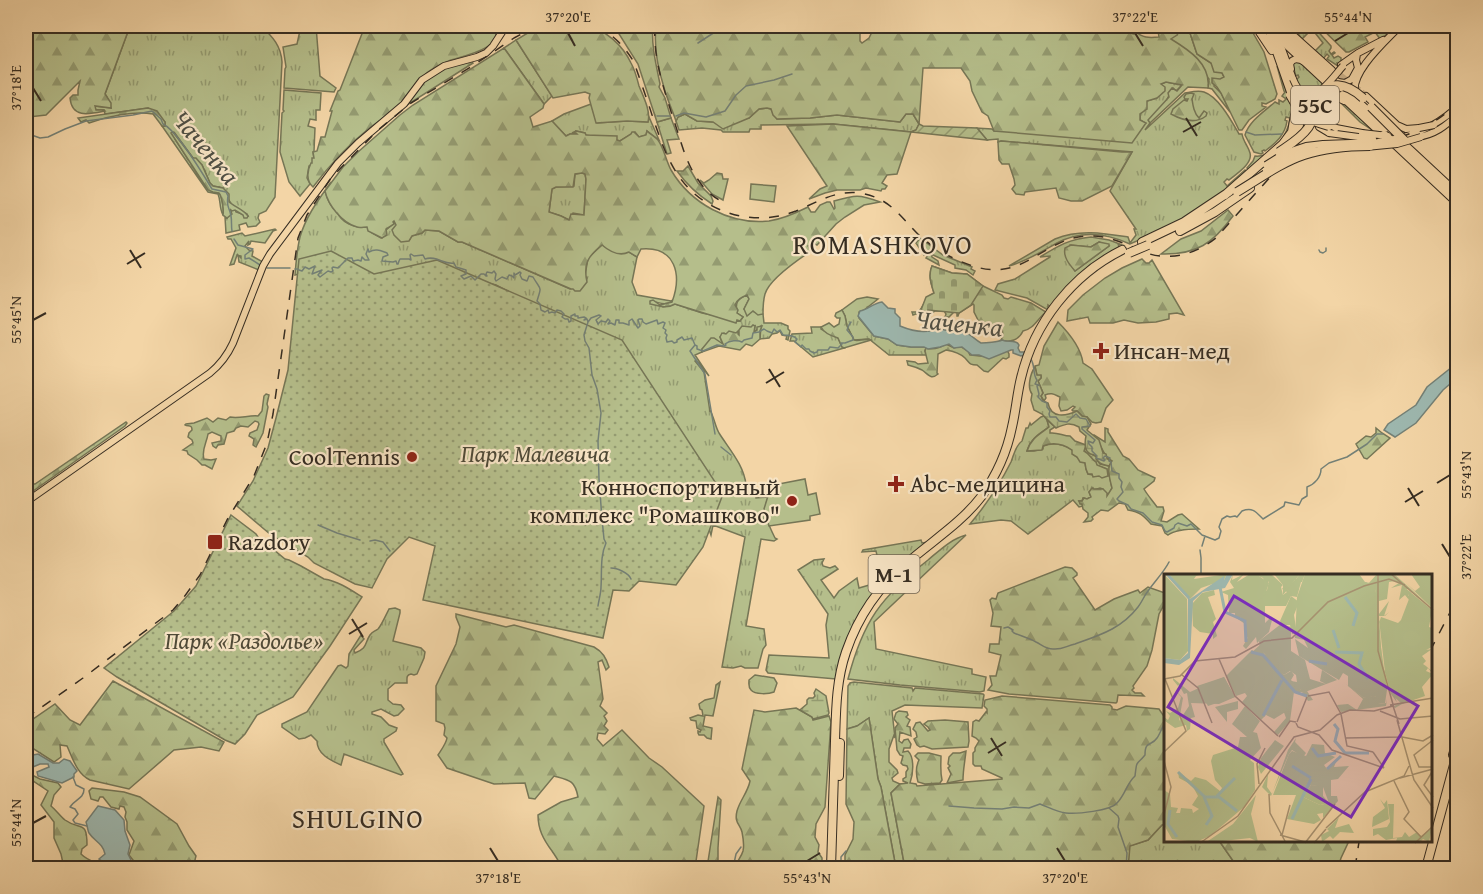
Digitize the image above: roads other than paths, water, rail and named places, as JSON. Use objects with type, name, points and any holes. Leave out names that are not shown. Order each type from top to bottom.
[{"type":"highway","points":[[1225,195],[1288,138],[1295,119],[1274,55],[1256,26]]},
{"type":"highway","points":[[1270,27],[1363,103],[1388,134],[1458,195]]},
{"type":"highway","points":[[1270,27],[1307,62],[1327,73],[1363,103]]},
{"type":"highway","points":[[1214,208],[1241,195],[1274,167],[1293,147],[1299,130],[1297,109],[1270,27]]},
{"type":"highway","name":"55C","points":[[1240,183],[1307,130],[1318,98],[1327,88],[1337,85],[1348,87],[1356,92],[1397,141]]},
{"type":"highway","points":[[1214,208],[1284,164],[1306,154],[1333,148],[1397,141]]},
{"type":"highway","points":[[1397,141],[1437,184],[1458,202]]},
{"type":"highway","name":"М-1","points":[[1145,243],[1180,231],[1214,208],[1240,183]]},
{"type":"highway","name":"М-1","points":[[836,868],[842,695],[846,671],[856,640],[872,609],[894,581],[954,533],[979,508],[1003,471],[1026,362],[1035,338],[1056,310],[1088,278],[1126,252],[1214,208]]},
{"type":"highway","name":"М-1","points":[[831,868],[837,695],[843,663],[854,630],[873,598],[891,578],[912,558],[951,529],[975,505],[998,468],[1012,437]]},
{"type":"highway","points":[[1432,832],[1458,739]]},
{"type":"highway","points":[[1432,840],[1458,750]]},
{"type":"highway","points":[[1424,868],[1429,843]]},
{"type":"highway","points":[[1424,868],[1431,843]]},
{"type":"main road","points":[[26,502],[221,363],[233,344],[263,266],[333,170],[357,143],[404,104],[424,78],[444,66],[486,53],[506,26]]},
{"type":"main road","points":[[1283,26],[1327,73]]},
{"type":"main road","points":[[1363,103],[1354,93],[1354,84],[1369,58],[1399,26]]},
{"type":"main road","points":[[1270,27],[1300,92],[1306,95],[1320,92],[1356,55],[1388,37]]},
{"type":"main road","points":[[1335,81],[1344,83],[1350,81],[1358,68],[1356,55]]},
{"type":"main road","points":[[1294,78],[1290,66],[1291,61],[1297,59],[1307,62]]},
{"type":"main road","points":[[1343,66],[1351,62],[1357,65]]},
{"type":"main road","points":[[1336,128],[1328,124],[1319,113],[1318,107],[1323,97],[1339,88],[1349,90],[1363,103],[1406,129],[1434,125]]},
{"type":"main road","points":[[1289,95],[1308,120],[1336,128],[1378,135],[1418,137],[1432,134],[1458,112]]},
{"type":"main road","points":[[1363,103],[1331,98],[1317,111],[1318,127],[1329,133],[1397,141]]},
{"type":"main road","points":[[1240,183],[1276,158],[1299,148],[1314,144],[1397,141],[1421,134],[1458,106]]},
{"type":"main road","points":[[1237,192],[1274,164],[1297,153],[1316,149],[1389,145],[1442,124],[1458,112]]},
{"type":"main road","points":[[26,858],[33,868]]},
{"type":"water","points":[[882,302],[888,308],[895,309],[895,313],[900,318],[900,326],[905,328],[930,331],[939,328],[964,332],[981,343],[1002,340],[1014,342],[1018,343],[1020,352],[1024,352],[1024,355],[1013,353],[1011,350],[989,359],[972,355],[962,347],[954,348],[949,344],[928,349],[897,345],[888,339],[874,336],[858,316],[860,311]]},
{"type":"water","points":[[1457,363],[1457,378],[1443,390],[1416,423],[1395,437],[1384,430],[1388,424],[1416,405],[1427,387]]},
{"type":"water","points":[[38,754],[53,763],[59,763],[64,759],[70,761],[77,771],[74,777],[62,783],[38,776],[37,772],[49,767],[48,764],[40,764],[28,769],[26,763],[33,755]]},
{"type":"water","points":[[98,806],[115,810],[124,820],[130,845],[128,854],[134,866],[119,868],[99,859],[105,854],[104,850],[89,833],[86,822]]},
{"type":"waterway","points":[[719,29],[724,26]]},
{"type":"waterway","points":[[698,43],[718,30]]},
{"type":"waterway","points":[[687,33],[717,31]]},
{"type":"waterway","points":[[676,116],[684,113],[706,117],[725,111],[736,95],[746,86],[792,74]]},
{"type":"waterway","name":"Чаченка","points":[[26,133],[40,138],[48,137],[86,121],[152,111],[182,143],[212,189],[226,192],[232,231]]},
{"type":"waterway","points":[[657,116],[670,116]]},
{"type":"waterway","points":[[1246,132],[1255,135],[1282,134]]},
{"type":"waterway","name":"Чаченка","points":[[234,239],[238,245],[253,249],[245,255],[245,259],[249,258],[260,265]]},
{"type":"waterway","points":[[1319,250],[1323,253],[1326,248]]},
{"type":"waterway","name":"Чаченка","points":[[299,270],[315,266],[312,274],[322,270],[318,275],[320,277],[328,271],[333,271],[333,267],[338,268],[348,258],[352,258],[353,261],[361,261],[362,257],[369,260],[366,254],[368,249],[369,252],[376,250],[387,253],[388,255],[383,257],[382,261],[396,261],[397,264],[400,259],[411,260],[411,254],[423,255],[425,259],[433,258],[454,263],[456,267],[466,270],[466,274],[461,276],[464,279],[471,276],[475,280],[481,274],[487,276],[487,272],[494,271],[496,281],[502,277],[507,279],[509,275],[514,278],[514,273],[515,275],[520,272],[522,279],[527,281],[529,276],[533,277],[539,287],[537,301],[541,310],[545,312],[548,310],[549,313],[561,311],[564,314],[562,317],[568,319],[569,322],[571,316],[575,314],[578,318],[586,318],[584,320],[587,319],[588,322]]},
{"type":"waterway","name":"Чаченка","points":[[267,268],[290,268]]},
{"type":"waterway","name":"Чаченка","points":[[588,322],[599,315],[601,316],[596,320],[598,324],[608,319],[610,321],[608,324],[615,325],[616,320],[619,320],[619,323],[629,325],[632,319],[638,328],[639,319],[646,324],[657,320],[658,324],[665,323],[663,328],[666,330],[667,342],[674,343],[682,337],[684,340],[692,338],[697,349],[703,351],[717,345],[724,346],[732,341],[742,342],[752,338],[753,333],[764,329],[772,333],[774,329],[777,332],[780,330],[783,335],[794,337],[797,339],[795,342],[801,347],[802,345],[814,353],[818,350],[828,350],[830,347],[838,348],[841,343],[853,340],[847,330],[851,322]]},
{"type":"waterway","points":[[588,322],[584,335],[589,348],[592,375],[601,413],[598,441],[599,479],[606,543],[602,559],[598,606]]},
{"type":"waterway","points":[[695,345],[690,351],[705,374],[715,434]]},
{"type":"waterway","name":"Чаченка","points":[[1030,358],[1037,380],[1035,384],[1039,385],[1037,386],[1038,397],[1047,403],[1050,417],[1067,422],[1076,414],[1086,419],[1090,426],[1082,427],[1082,429],[1095,440],[1093,443],[1088,441],[1096,458],[1104,461],[1105,456],[1110,458],[1112,471],[1119,474],[1123,492],[1117,499],[1131,509],[1143,513],[1152,522],[1162,525],[1167,532],[1178,523],[1187,526],[1191,524],[1202,535],[1215,540],[1219,538],[1222,519],[1227,516],[1237,517],[1242,511],[1249,510],[1254,511],[1263,519],[1284,506],[1285,502],[1299,505],[1307,496],[1307,487],[1317,480],[1321,469],[1329,463],[1347,457],[1367,444],[1377,434],[1383,434]]},
{"type":"waterway","points":[[721,447],[731,455]]},
{"type":"waterway","points":[[318,525],[360,540]]},
{"type":"waterway","points":[[1202,546],[1205,536]]},
{"type":"waterway","points":[[370,541],[383,542],[390,551]]},
{"type":"waterway","points":[[1200,550],[1201,574]]},
{"type":"waterway","points":[[1004,628],[1008,627],[1014,633],[1051,649],[1062,648],[1093,638],[1117,626],[1131,615],[1169,562]]},
{"type":"waterway","points":[[611,568],[622,571],[631,579]]},
{"type":"waterway","points":[[949,806],[1002,809],[1029,808],[1040,804],[1066,813],[1108,808],[1117,803],[1122,796],[1135,776],[1138,762],[1145,755],[1147,745],[1157,738],[1164,725]]},
{"type":"waterway","points":[[26,753],[31,757]]},
{"type":"waterway","points":[[73,777],[76,785],[84,789],[83,795],[70,807],[78,814],[73,820],[75,823],[87,826]]},
{"type":"waterway","points":[[1109,808],[1119,819],[1118,827],[1127,853],[1126,868]]},
{"type":"waterway","points":[[733,868],[736,854],[741,847]]},
{"type":"waterway","points":[[841,868],[841,857],[846,851]]},
{"type":"tunnel","points":[[1333,70],[1365,95]]},
{"type":"railway","points":[[26,718],[173,610],[200,575],[227,520],[254,476],[267,443],[298,238],[307,215],[331,178],[378,130],[411,103],[537,26]]},
{"type":"railway","points":[[596,26],[618,41],[634,62],[661,142],[671,164],[685,184],[704,201],[725,212],[760,218],[784,215],[843,193],[860,193],[888,204],[921,237],[952,258],[991,270],[1007,269],[1058,243],[1088,236],[1124,243],[1153,255],[1182,255],[1216,238],[1279,167],[1296,156],[1319,147],[1387,141]]},
{"type":"railway","points":[[655,26],[660,74],[687,160],[705,189],[727,204]]},
{"type":"railway","points":[[1400,137],[1431,123],[1458,102]]},
{"type":"railway","points":[[1432,647],[1458,597]]},
{"type":"railway","points":[[1355,868],[1359,843]]},
{"type":"place","name":"Инсан-мед","points":[[1101,351]]},
{"type":"place","name":"CoolTennis","points":[[412,457]]},
{"type":"place","name":"Abc-медицина","points":[[896,484]]},
{"type":"place","name":"Конноспортивный комплекс \"Ромашково\"","points":[[792,501]]},
{"type":"place","name":"Razdory","points":[[215,542]]},
{"type":"district","name":"ROMASHKOVO","points":[[883,245]]},
{"type":"district","name":"SHULGINO","points":[[358,819]]},
{"type":"park label","name":"Парк Малевича","points":[[535,454]]},
{"type":"park label","name":"Парк «Раздолье»","points":[[244,641]]}]
